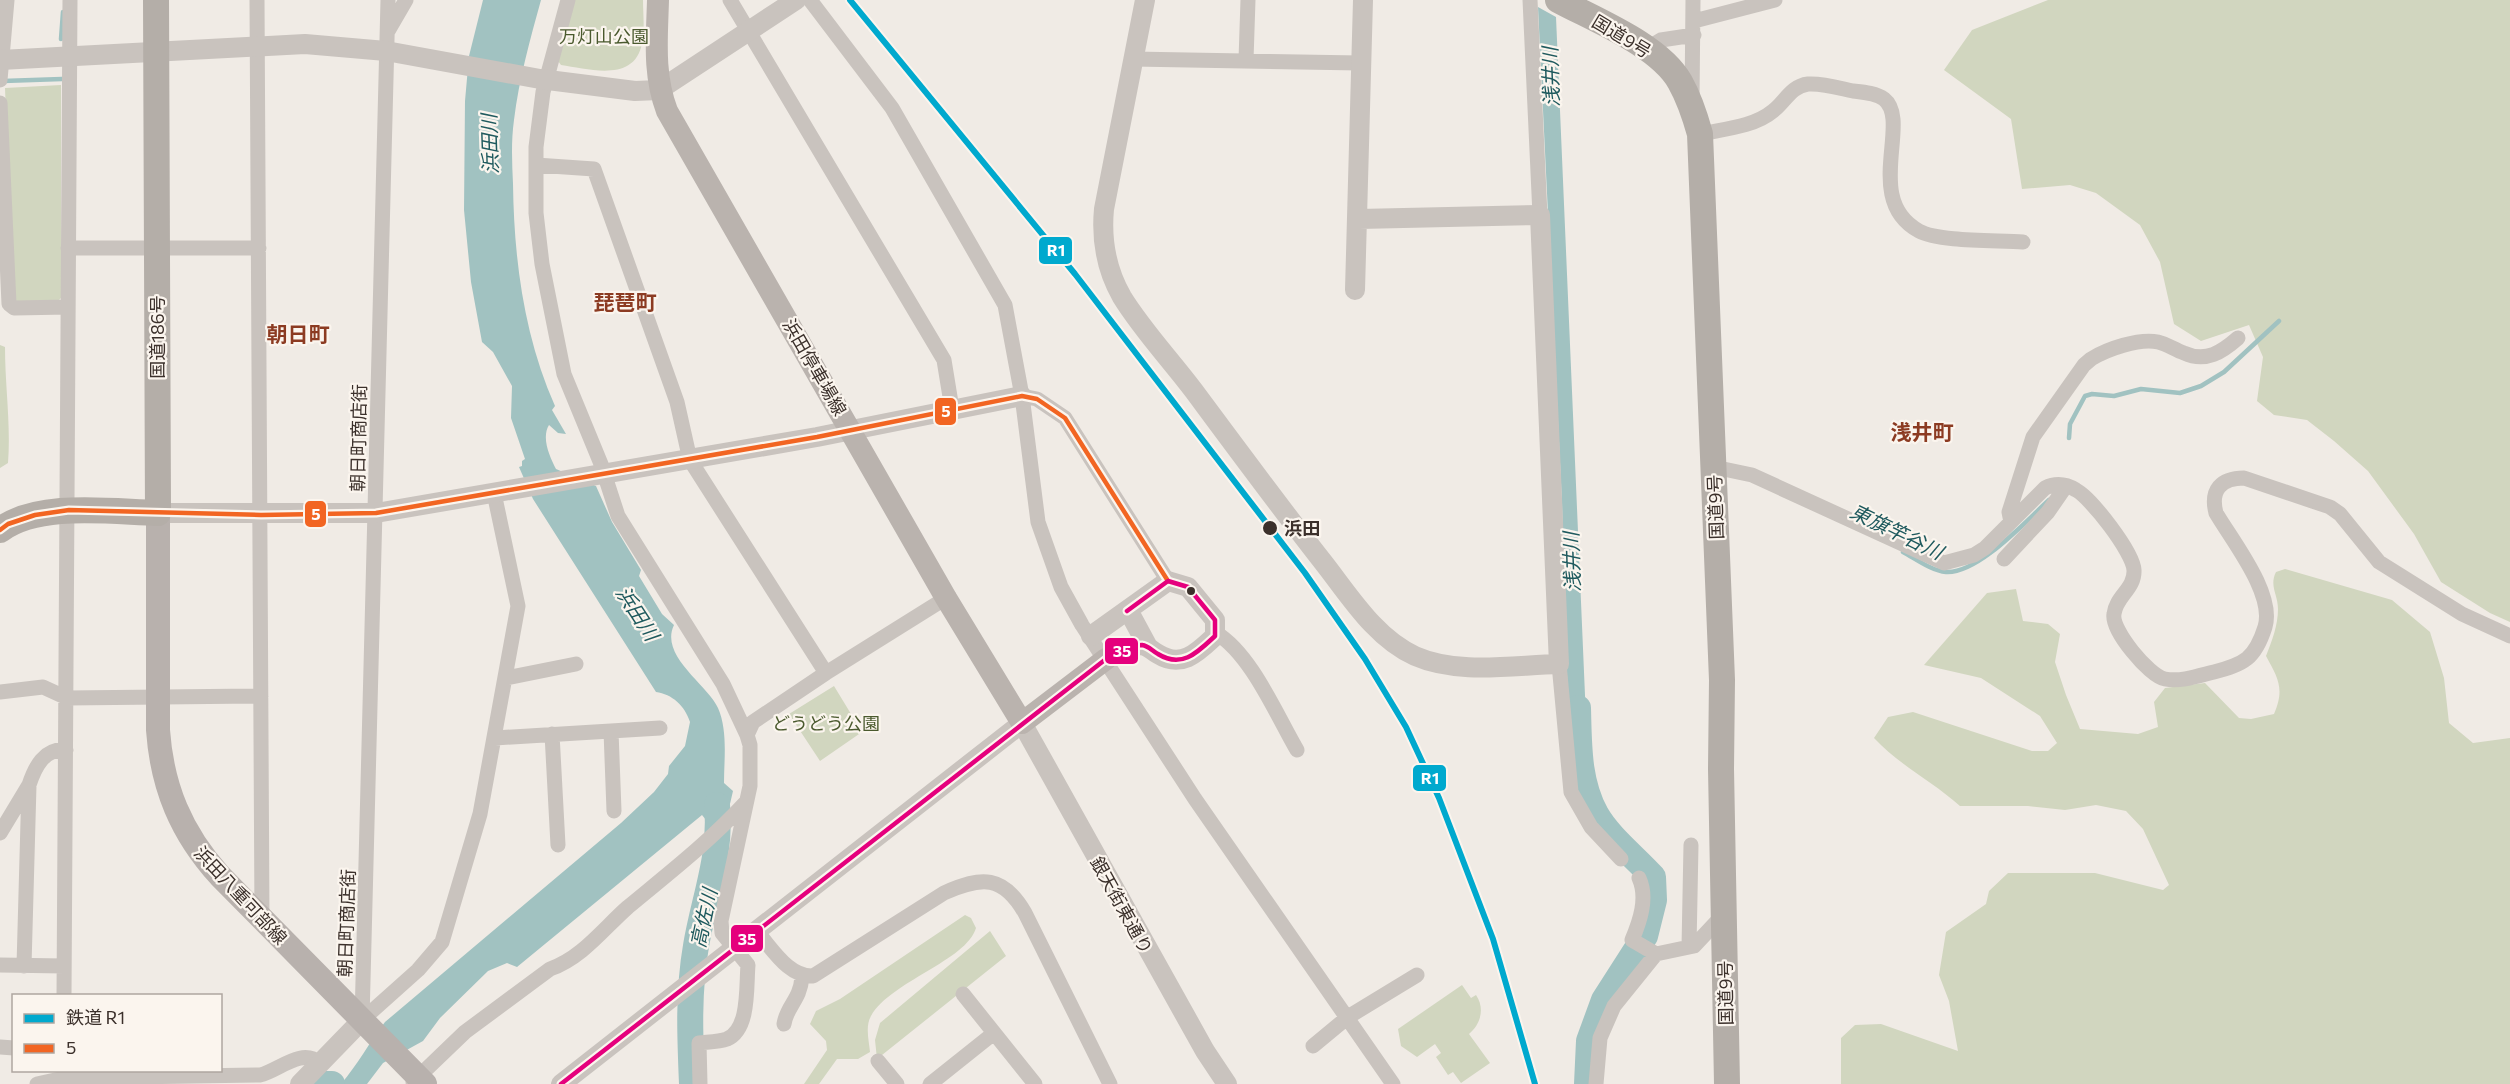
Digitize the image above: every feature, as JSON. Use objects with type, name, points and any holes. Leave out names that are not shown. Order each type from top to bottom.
[{"type":"highway","name":"国道186号","points":[[156,0],[158,513]]},
{"type":"highway","name":"国道9号","points":[[1560,0],[1646,49],[1679,80],[1700,134],[1722,680],[1727,1084]]},
{"type":"highway","points":[[0,530],[8,524],[34,515],[69,510],[158,513]]},
{"type":"main road","name":"浜田停車場線","points":[[658,0],[656,65],[659,90],[673,123],[851,429],[946,598],[1022,723]]},
{"type":"main road","name":"浜田八重可部線","points":[[158,513],[157,697],[160,761],[175,809],[190,840],[207,862],[364,1022],[417,1080]]},
{"type":"main road","points":[[1022,723],[1106,659]]},
{"type":"street","points":[[0,80],[7,0]]},
{"type":"street","points":[[64,994],[69,510],[68,59],[70,0]]},
{"type":"street","points":[[256,0],[260,248],[262,920]]},
{"type":"street","name":"朝日町商店街","points":[[364,1022],[388,0]]},
{"type":"street","points":[[387,42],[406,0]]},
{"type":"street","points":[[568,0],[543,79],[536,165],[536,213],[542,264],[564,374],[600,475],[624,528],[723,684],[750,745],[750,786],[721,921],[722,933],[734,951],[748,965],[742,1017],[739,1027],[726,1039],[699,1043],[700,1084]]},
{"type":"street","points":[[730,0],[944,360],[952,409]]},
{"type":"street","points":[[1,60],[68,59],[258,46],[387,42],[450,63],[543,79],[635,91],[659,90],[796,0]]},
{"type":"street","points":[[810,0],[892,108],[1005,306],[1022,396],[1031,482],[1041,539],[1061,587],[1082,625],[1195,799],[1393,1084]]},
{"type":"street","points":[[1144,0],[1104,209],[1102,231],[1112,281],[1131,312],[1193,390],[1252,472],[1356,604],[1393,644],[1415,656],[1440,664],[1470,666],[1559,663]]},
{"type":"street","points":[[1246,60],[1248,0]]},
{"type":"street","points":[[1355,290],[1359,219],[1360,63],[1363,0]]},
{"type":"street","points":[[1530,0],[1559,663],[1570,792],[1591,827],[1621,859]]},
{"type":"street","points":[[1691,106],[1693,0]]},
{"type":"street","points":[[1646,49],[1661,40],[1775,0]]},
{"type":"street","points":[[1133,59],[1360,63]]},
{"type":"street","points":[[1700,134],[1758,121],[1774,111],[1796,88],[1801,86],[1826,86],[1877,95],[1887,102],[1890,113],[1893,134],[1890,190],[1902,218],[1917,230],[1934,236],[2023,242]]},
{"type":"street","points":[[0,103],[9,304],[14,308],[68,308]]},
{"type":"street","points":[[536,165],[594,169],[653,328],[677,402],[690,460],[826,672]]},
{"type":"street","points":[[1359,219],[1540,215]]},
{"type":"street","points":[[68,248],[260,248]]},
{"type":"street","points":[[2011,522],[2009,512],[2032,437],[2084,365],[2091,359],[2145,341],[2159,342],[2186,354],[2206,357],[2223,351],[2238,338]]},
{"type":"street","points":[[158,513],[376,513],[690,460],[1022,396],[1037,399],[1065,418],[1168,581],[1188,587],[1215,620],[1216,633],[1195,654],[1181,661],[1167,660],[1148,646],[1128,610]]},
{"type":"street","points":[[1714,467],[1752,474],[1944,563],[1979,552],[2045,488],[2051,485],[2067,486],[2087,499],[2128,551],[2133,563],[2134,576],[2129,590],[2115,606],[2114,624],[2123,639],[2159,677],[2189,678],[2235,666],[2244,662],[2261,639],[2266,623],[2266,603],[2261,589],[2216,513],[2213,502],[2216,491],[2223,481],[2234,478],[2244,478],[2330,507],[2340,514],[2379,562],[2462,614],[2510,636]]},
{"type":"street","points":[[2004,559],[2048,512],[2067,486]]},
{"type":"street","points":[[309,1075],[418,970],[441,942],[480,814],[518,606],[494,493]]},
{"type":"street","points":[[1091,636],[1168,581]]},
{"type":"street","points":[[747,735],[753,722],[826,672],[946,598]]},
{"type":"street","points":[[1216,633],[1232,642],[1297,750]]},
{"type":"street","points":[[1106,659],[1134,646],[1148,646]]},
{"type":"street","points":[[506,678],[576,664]]},
{"type":"street","points":[[0,692],[43,687],[67,698],[261,696]]},
{"type":"street","points":[[561,1084],[705,971],[734,951],[1022,723]]},
{"type":"street","name":"銀天街東通り","points":[[1022,723],[1183,1011],[1227,1084]]},
{"type":"street","points":[[495,738],[660,728]]},
{"type":"street","points":[[611,731],[614,811]]},
{"type":"street","points":[[552,734],[558,845]]},
{"type":"street","points":[[0,833],[29,785],[37,764],[44,757],[66,750]]},
{"type":"street","points":[[24,966],[29,785]]},
{"type":"street","points":[[417,1080],[465,1032],[550,969],[566,964],[629,906],[710,839],[745,802]]},
{"type":"street","points":[[1689,947],[1690,845]]},
{"type":"street","points":[[1639,878],[1643,891],[1641,911],[1632,939],[1647,948],[1689,947],[1724,914]]},
{"type":"street","points":[[757,932],[792,971],[802,977],[813,976],[944,893],[965,884],[987,882],[1003,884],[1016,898],[1025,913],[1110,1084]]},
{"type":"street","points":[[1596,1084],[1597,1052],[1607,1017],[1647,948]]},
{"type":"street","points":[[0,965],[64,966]]},
{"type":"street","points":[[1313,1046],[1348,1017],[1417,975]]},
{"type":"street","points":[[784,1024],[801,994],[802,977]]},
{"type":"street","points":[[963,994],[1035,1084]]},
{"type":"street","points":[[930,1084],[994,1033]]},
{"type":"street","points":[[37,1084],[64,1077],[244,1076],[273,1072],[304,1057],[313,1058],[309,1075]]},
{"type":"street","points":[[878,1061],[897,1084]]},
{"type":"green space","name":"万灯山公園","points":[[575,0],[643,0],[642,43],[638,56],[630,64],[621,69],[609,70],[561,65],[558,61]]},
{"type":"green space","points":[[2048,0],[2510,0],[2510,622],[2490,613],[2441,582],[2414,534],[2368,471],[2334,441],[2307,420],[2274,415],[2257,401],[2263,357],[2249,325],[2201,341],[2174,324],[2160,262],[2140,225],[2096,193],[2070,185],[2022,189],[2011,119],[1944,70],[1972,30]]},
{"type":"green space","points":[[61,85],[61,298],[56,303],[18,304],[13,299],[5,88]]},
{"type":"green space","points":[[0,345],[5,347],[9,434],[8,463],[0,468]]},
{"type":"green space","points":[[2285,569],[2392,600],[2430,632],[2444,678],[2449,723],[2473,743],[2510,738],[2510,1084],[1841,1084],[1841,1038],[1855,1025],[1881,1024],[1958,1051],[1949,1001],[1939,975],[1946,932],[1986,904],[1989,891],[2008,873],[2095,873],[2163,890],[2169,885],[2143,829],[2126,811],[2096,805],[2065,810],[2028,806],[1960,806],[1884,748],[1874,738],[1888,717],[1913,712],[2032,751],[2048,751],[2057,743],[2040,716],[1981,678],[1924,665],[1987,593],[2016,589],[2023,621],[2048,624],[2060,634],[2055,662],[2080,729],[2138,734],[2158,727],[2154,702],[2165,688],[2205,683],[2239,718],[2251,719],[2274,714],[2279,697],[2279,684],[2266,656],[2278,615],[2274,577],[2276,572]]},
{"type":"green space","name":"どうどう公園","points":[[834,686],[862,732],[820,761],[789,714]]},
{"type":"green space","points":[[965,915],[971,918],[976,928],[969,940],[944,961],[894,992],[871,1016],[868,1029],[870,1052],[858,1059],[837,1059],[819,1084],[804,1084],[827,1050],[826,1041],[810,1024],[816,1011],[840,999]]},
{"type":"green space","points":[[990,931],[1006,956],[877,1059],[875,1040],[880,1023]]},
{"type":"green space","points":[[1462,985],[1471,998],[1476,995],[1479,1000],[1481,1010],[1479,1021],[1469,1034],[1490,1063],[1461,1083],[1453,1072],[1448,1075],[1436,1057],[1441,1053],[1435,1044],[1417,1057],[1401,1046],[1398,1029]]},
{"type":"water","name":"浜田川","points":[[483,0],[541,0],[519,90],[513,128],[512,160],[516,241],[528,325],[544,379],[555,406],[552,410],[566,434],[558,433],[549,425],[546,441],[549,453],[556,469],[596,486],[612,522],[641,570],[639,576],[662,614],[674,625],[671,637],[673,648],[687,670],[713,699],[718,708],[724,736],[724,783],[733,791],[723,834],[715,844],[715,831],[702,815],[517,967],[507,963],[488,971],[440,1018],[423,1041],[383,1063],[367,1084],[341,1084],[385,1022],[621,823],[654,792],[668,774],[669,766],[685,746],[690,722],[685,711],[677,702],[667,695],[656,692],[533,499],[519,467],[525,459],[511,418],[512,386],[493,352],[482,342],[471,282],[464,210],[465,101],[469,56]]},
{"type":"water","points":[[1538,7],[1556,17],[1587,742],[1569,742],[1562,503]]},
{"type":"waterway","points":[[61,39],[63,12]]},
{"type":"waterway","points":[[3,81],[62,79]]},
{"type":"waterway","name":"東旗竿谷川","points":[[2069,438],[2070,424],[2085,396],[2092,394],[2114,396],[2141,389],[2180,393],[2201,386],[2224,372],[2279,321]]},
{"type":"waterway","name":"東旗竿谷川","points":[[1903,552],[1935,569],[1946,572],[1959,570],[1987,556],[2049,500]]},
{"type":"waterway","name":"浅井川","points":[[1578,708],[1581,762],[1590,801],[1608,831],[1653,877],[1654,900],[1645,936],[1604,1000],[1589,1041],[1587,1084]]},
{"type":"waterway","name":"高佐川","points":[[692,1084],[690,1032],[692,980],[696,946],[715,859],[717,805]]},
{"type":"waterway","points":[[316,1084],[332,1084]]},
{"type":"rail line","name":"R1","points":[[850,0],[1075,274],[1305,573],[1365,659],[1406,727],[1439,798],[1493,939],[1535,1084]]},
{"type":"transit line","name":"5","points":[[0,530],[8,524],[35,515],[69,510],[261,515],[376,513],[817,437],[1022,396],[1037,399],[1065,418],[1168,581]]},
{"type":"transit line","name":"35","points":[[561,1084],[1106,659],[1137,645],[1147,646],[1167,658],[1182,659],[1196,653],[1215,636],[1215,620],[1188,587],[1168,581],[1127,611]]},
{"type":"place","name":"浜田","points":[[1270,528]]},
{"type":"district","name":"琵琶町","points":[[625,301]]},
{"type":"district","name":"朝日町","points":[[298,333]]},
{"type":"district","name":"浅井町","points":[[1922,431]]}]
